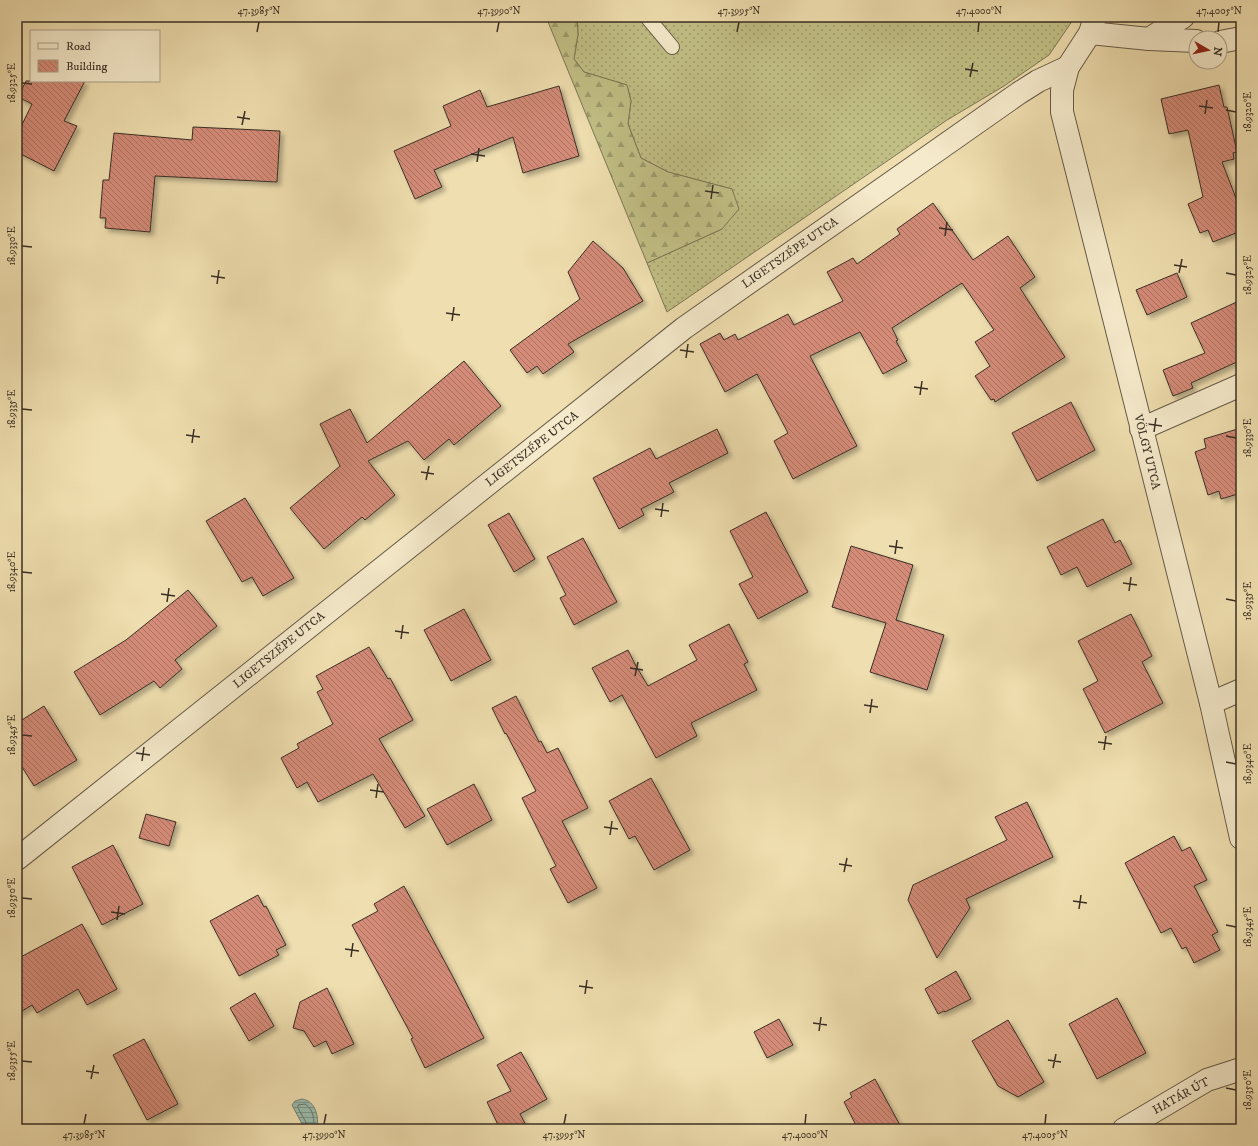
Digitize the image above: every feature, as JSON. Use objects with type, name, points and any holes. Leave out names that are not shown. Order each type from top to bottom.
[{"type":"street","points":[[1149,39],[1183,17]]},
{"type":"street","points":[[1068,66],[1092,25],[1149,39],[1188,41]]},
{"type":"street","points":[[1228,40],[1241,38]]},
{"type":"street","name":"VÖLGY UTCA","points":[[1068,66],[1062,90],[1062,112],[1211,704],[1241,838]]},
{"type":"street","name":"LIGETSZÉPE UTCA","points":[[17,859],[684,328],[1019,93],[1038,81],[1068,66]]},
{"type":"street","points":[[1141,429],[1241,385]]},
{"type":"street","points":[[1211,704],[1241,690]]},
{"type":"street","name":"HATÁR ÚT","points":[[1124,1129],[1207,1080],[1241,1068]]},
{"type":"lane","points":[[647,17],[672,48]]},
{"type":"green space","points":[[546,17],[577,17],[578,34],[574,59],[584,72],[627,85],[631,101],[628,124],[641,158],[668,172],[732,189],[739,209],[722,229],[647,263]]},
{"type":"green space","points":[[577,17],[1075,17],[1049,55],[1004,86],[947,120],[667,312],[647,263],[722,229],[732,189],[668,172],[641,158],[628,124],[631,101],[627,85],[584,72],[574,59],[578,34]]},
{"type":"water","points":[[302,1099],[311,1103],[316,1110],[317,1129],[306,1129],[292,1105],[295,1101]]},
{"type":"building","points":[[26,81],[84,82],[64,121],[77,126],[54,171],[17,152],[17,135],[32,104],[18,97]]},
{"type":"building","points":[[1219,85],[1224,107],[1227,107],[1237,152],[1233,153],[1234,159],[1222,162],[1241,211],[1241,231],[1213,242],[1208,230],[1200,233],[1188,204],[1203,197],[1188,130],[1169,134],[1161,99]]},
{"type":"building","points":[[559,86],[579,156],[523,173],[513,137],[434,170],[442,187],[415,199],[394,151],[451,126],[443,106],[480,90],[487,107]]},
{"type":"building","points":[[193,127],[280,131],[277,182],[155,176],[150,232],[105,228],[106,218],[100,218],[103,180],[109,180],[114,133],[192,140]]},
{"type":"building","points":[[933,203],[973,260],[1008,236],[1035,277],[1020,288],[1065,357],[995,402],[994,399],[991,400],[975,376],[990,366],[975,342],[994,330],[962,283],[892,328],[898,340],[896,341],[907,361],[883,374],[860,332],[810,356],[857,446],[793,479],[774,441],[788,433],[757,374],[725,392],[700,344],[720,333],[724,340],[735,334],[738,340],[788,314],[794,325],[843,301],[827,272],[853,258],[857,264],[900,234],[897,229]]},
{"type":"building","points":[[593,241],[623,268],[643,301],[568,344],[574,352],[543,374],[537,366],[527,373],[510,350],[580,299],[568,272]]},
{"type":"building","points":[[1177,273],[1187,297],[1147,315],[1136,290]]},
{"type":"building","points":[[1241,300],[1241,360],[1191,383],[1193,388],[1173,396],[1163,370],[1205,353],[1191,323]]},
{"type":"building","points":[[464,361],[501,406],[454,445],[449,439],[424,460],[408,441],[368,461],[395,495],[365,520],[362,517],[324,549],[290,508],[340,466],[320,424],[350,409],[367,443]]},
{"type":"building","points":[[1071,402],[1095,450],[1037,481],[1012,433]]},
{"type":"building","points":[[1241,428],[1241,493],[1221,499],[1219,491],[1208,495],[1195,452],[1206,448],[1204,439]]},
{"type":"building","points":[[717,429],[728,453],[669,483],[674,492],[641,509],[644,515],[619,529],[593,478],[650,448],[656,459]]},
{"type":"building","points":[[245,498],[294,578],[263,596],[252,577],[242,582],[206,521]]},
{"type":"building","points":[[766,512],[808,592],[758,619],[739,584],[753,577],[730,531]]},
{"type":"building","points":[[509,513],[535,559],[514,572],[488,525]]},
{"type":"building","points":[[1103,519],[1115,543],[1120,540],[1132,564],[1087,587],[1077,567],[1061,575],[1047,547]]},
{"type":"building","points":[[583,538],[617,602],[574,625],[560,598],[566,595],[547,557]]},
{"type":"building","points":[[851,546],[913,565],[896,620],[944,635],[927,690],[870,672],[886,623],[832,607]]},
{"type":"building","points":[[188,590],[217,626],[175,660],[182,669],[160,688],[154,681],[100,715],[74,672],[126,640]]},
{"type":"building","points":[[464,609],[491,660],[451,681],[424,630]]},
{"type":"building","points":[[1131,614],[1152,656],[1142,662],[1163,703],[1105,733],[1083,689],[1098,681],[1078,641]]},
{"type":"building","points":[[729,624],[748,662],[744,664],[757,690],[691,723],[697,736],[656,758],[622,695],[610,702],[592,668],[628,650],[648,686],[697,660],[689,645]]},
{"type":"building","points":[[369,647],[388,679],[390,678],[413,720],[379,739],[425,816],[405,828],[373,774],[318,802],[307,782],[297,788],[281,758],[299,748],[297,744],[333,724],[317,692],[323,689],[316,676]]},
{"type":"building","points":[[516,696],[539,742],[541,741],[547,753],[558,748],[588,808],[562,821],[597,888],[568,903],[550,869],[556,866],[522,798],[536,791],[492,708]]},
{"type":"building","points":[[44,706],[77,760],[34,786],[17,759],[17,723]]},
{"type":"building","points":[[651,778],[690,850],[654,870],[635,836],[629,839],[609,801]]},
{"type":"building","points":[[474,784],[492,820],[447,845],[427,809]]},
{"type":"building","points":[[1027,802],[1053,857],[966,899],[970,908],[937,958],[908,900],[913,885],[1007,840],[995,817]]},
{"type":"building","points":[[146,814],[176,822],[169,846],[139,838]]},
{"type":"building","points":[[1174,836],[1182,851],[1190,847],[1207,880],[1194,886],[1218,932],[1212,935],[1220,950],[1194,963],[1186,947],[1182,949],[1171,928],[1161,933],[1125,863]]},
{"type":"building","points":[[113,845],[143,904],[102,925],[72,867]]},
{"type":"building","points":[[404,886],[484,1038],[425,1068],[411,1039],[413,1038],[352,925],[378,911],[374,904]]},
{"type":"building","points":[[258,895],[264,907],[266,906],[286,945],[276,950],[279,955],[239,976],[210,921]]},
{"type":"building","points":[[82,924],[117,989],[87,1005],[78,989],[37,1013],[32,1005],[17,1014],[17,959]]},
{"type":"building","points":[[956,971],[971,999],[938,1014],[925,989]]},
{"type":"building","points":[[327,988],[354,1044],[332,1054],[326,1041],[314,1047],[304,1031],[293,1028],[300,1002]]},
{"type":"building","points":[[255,993],[274,1026],[249,1041],[230,1008]]},
{"type":"building","points":[[1117,998],[1146,1053],[1097,1079],[1069,1024]]},
{"type":"building","points":[[779,1019],[793,1045],[767,1058],[754,1032]]},
{"type":"building","points":[[1008,1020],[1044,1082],[1018,1097],[998,1086],[972,1041]]},
{"type":"building","points":[[144,1039],[178,1104],[147,1120],[113,1055]]},
{"type":"building","points":[[521,1052],[547,1099],[520,1114],[528,1129],[500,1129],[487,1102],[511,1091],[497,1065]]},
{"type":"building","points":[[875,1079],[902,1129],[858,1129],[844,1102],[852,1097],[850,1093]]}]
